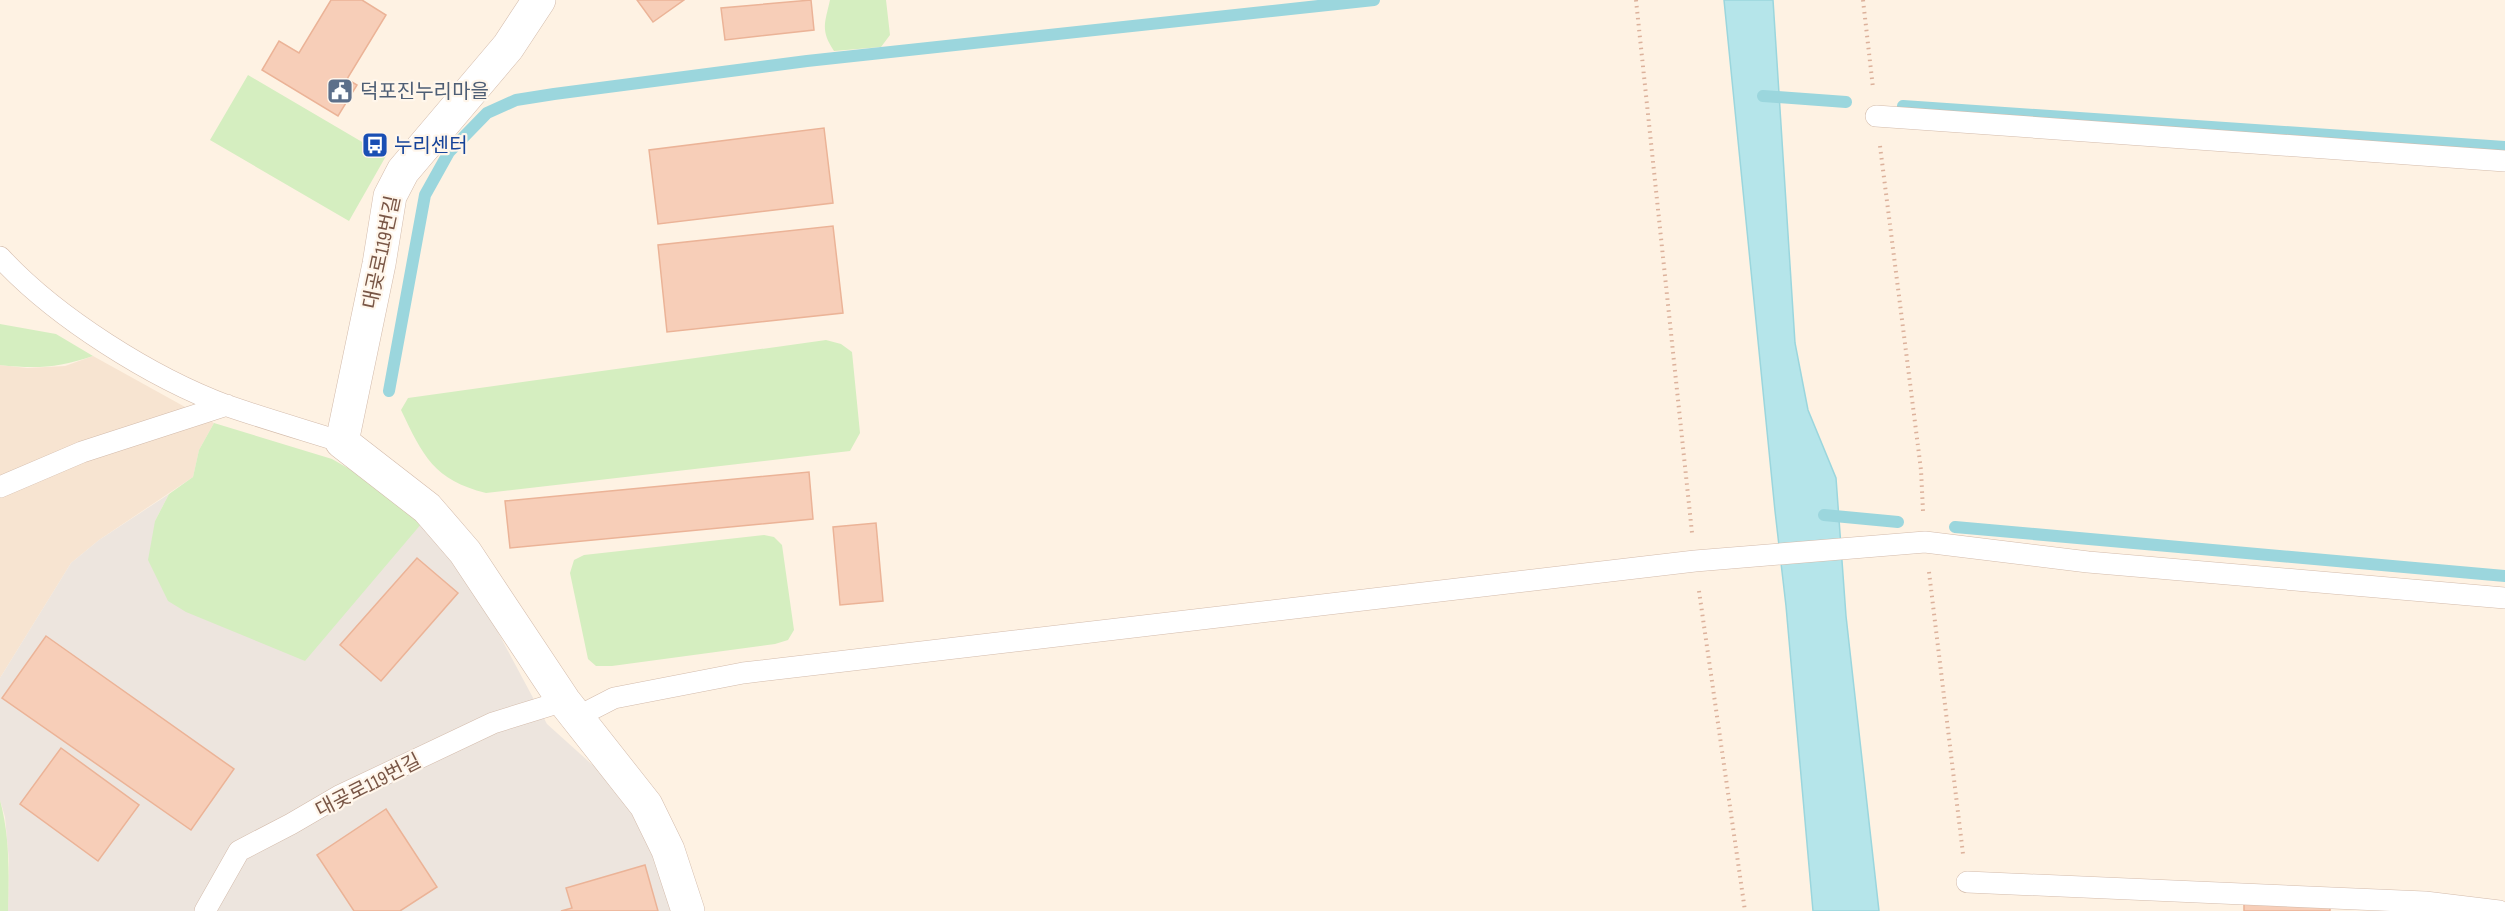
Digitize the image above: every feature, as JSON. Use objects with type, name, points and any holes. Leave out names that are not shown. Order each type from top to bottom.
[{"type":"street","name":"대곶로119번길","points":[[342,442],[379,264],[390,195],[403,171],[508,46],[539,0]]},
{"type":"street","points":[[342,442],[427,508],[465,552],[571,709],[646,805],[668,850],[688,911]]},
{"type":"lane","points":[[1876,116],[2505,161]]},
{"type":"lane","points":[[0,257],[39,294],[118,351],[160,375],[227,405],[342,442]]},
{"type":"lane","points":[[0,487],[82,452],[227,405]]},
{"type":"lane","name":"대곶로119번길","points":[[205,911],[239,851],[339,796],[493,723],[743,673],[1695,561],[1925,542],[2088,562],[2505,598]]},
{"type":"lane","points":[[1966,882],[2425,902],[2499,911]]},
{"type":"path","points":[[1636,0],[1695,561],[1745,911]]},
{"type":"path","points":[[1863,0],[1921,470],[1925,542],[1966,882]]},
{"type":"shaded area","points":[[93,356],[214,423],[199,450],[193,477],[99,540],[71,563],[0,678],[0,365],[27,368],[65,366]]},
{"type":"shaded area","points":[[169,494],[155,521],[422,523],[452,546],[547,724],[617,787],[650,826],[673,911],[8,911],[9,861],[5,817],[0,800],[0,678],[71,563],[99,540]]},
{"type":"green space","points":[[830,0],[886,0],[890,35],[881,47],[834,51],[825,32]]},
{"type":"green space","points":[[248,75],[386,156],[349,221],[210,140]]},
{"type":"green space","points":[[0,324],[56,334],[93,356],[47,366],[0,365]]},
{"type":"green space","points":[[826,340],[841,344],[852,352],[860,433],[850,451],[486,493],[454,481],[432,464],[416,441],[401,410],[408,398]]},
{"type":"green space","points":[[214,423],[332,459],[376,484],[422,523],[305,661],[186,612],[168,601],[148,560],[155,521],[169,494],[193,477],[199,450]]},
{"type":"green space","points":[[764,535],[774,537],[782,545],[794,630],[788,640],[775,644],[612,666],[596,666],[588,659],[570,573],[574,560],[584,555]]},
{"type":"green space","points":[[0,800],[9,869],[8,911],[0,911]]},
{"type":"water","points":[[1724,0],[1773,0],[1795,343],[1808,410],[1836,478],[1846,616],[1879,911],[1813,911],[1786,606]]},
{"type":"building","points":[[331,0],[362,0],[386,15],[347,79],[357,85],[338,116],[262,70],[279,41],[299,53]]},
{"type":"building","points":[[637,0],[684,0],[653,22]]},
{"type":"building","points":[[811,0],[814,30],[725,40],[721,8]]},
{"type":"building","points":[[824,128],[833,203],[658,224],[649,150]]},
{"type":"building","points":[[833,226],[843,313],[667,332],[658,245]]},
{"type":"building","points":[[809,472],[813,519],[510,548],[505,501]]},
{"type":"building","points":[[876,523],[883,601],[840,605],[833,527]]},
{"type":"building","points":[[417,558],[458,593],[381,681],[340,645]]},
{"type":"building","points":[[46,636],[234,769],[191,830],[2,698]]},
{"type":"building","points":[[61,748],[139,805],[98,861],[20,804]]},
{"type":"building","points":[[386,809],[437,887],[400,911],[354,911],[317,855]]},
{"type":"building","points":[[645,865],[658,911],[561,911],[572,908],[566,888]]},
{"type":"building","points":[[2244,903],[2330,905],[2330,911],[2244,911]]},
{"type":"waterway","points":[[389,391],[425,195],[449,152],[487,113],[516,100],[807,61],[1374,0]]},
{"type":"waterway","points":[[1763,96],[1846,102]]},
{"type":"waterway","points":[[1903,106],[2505,147]]},
{"type":"waterway","points":[[1824,515],[1898,522]]},
{"type":"waterway","points":[[1955,527],[2505,576]]},
{"type":"place","name":"덕포진누리마을","points":[[340,91]]},
{"type":"place","name":"누리센터","points":[[375,145]]}]
